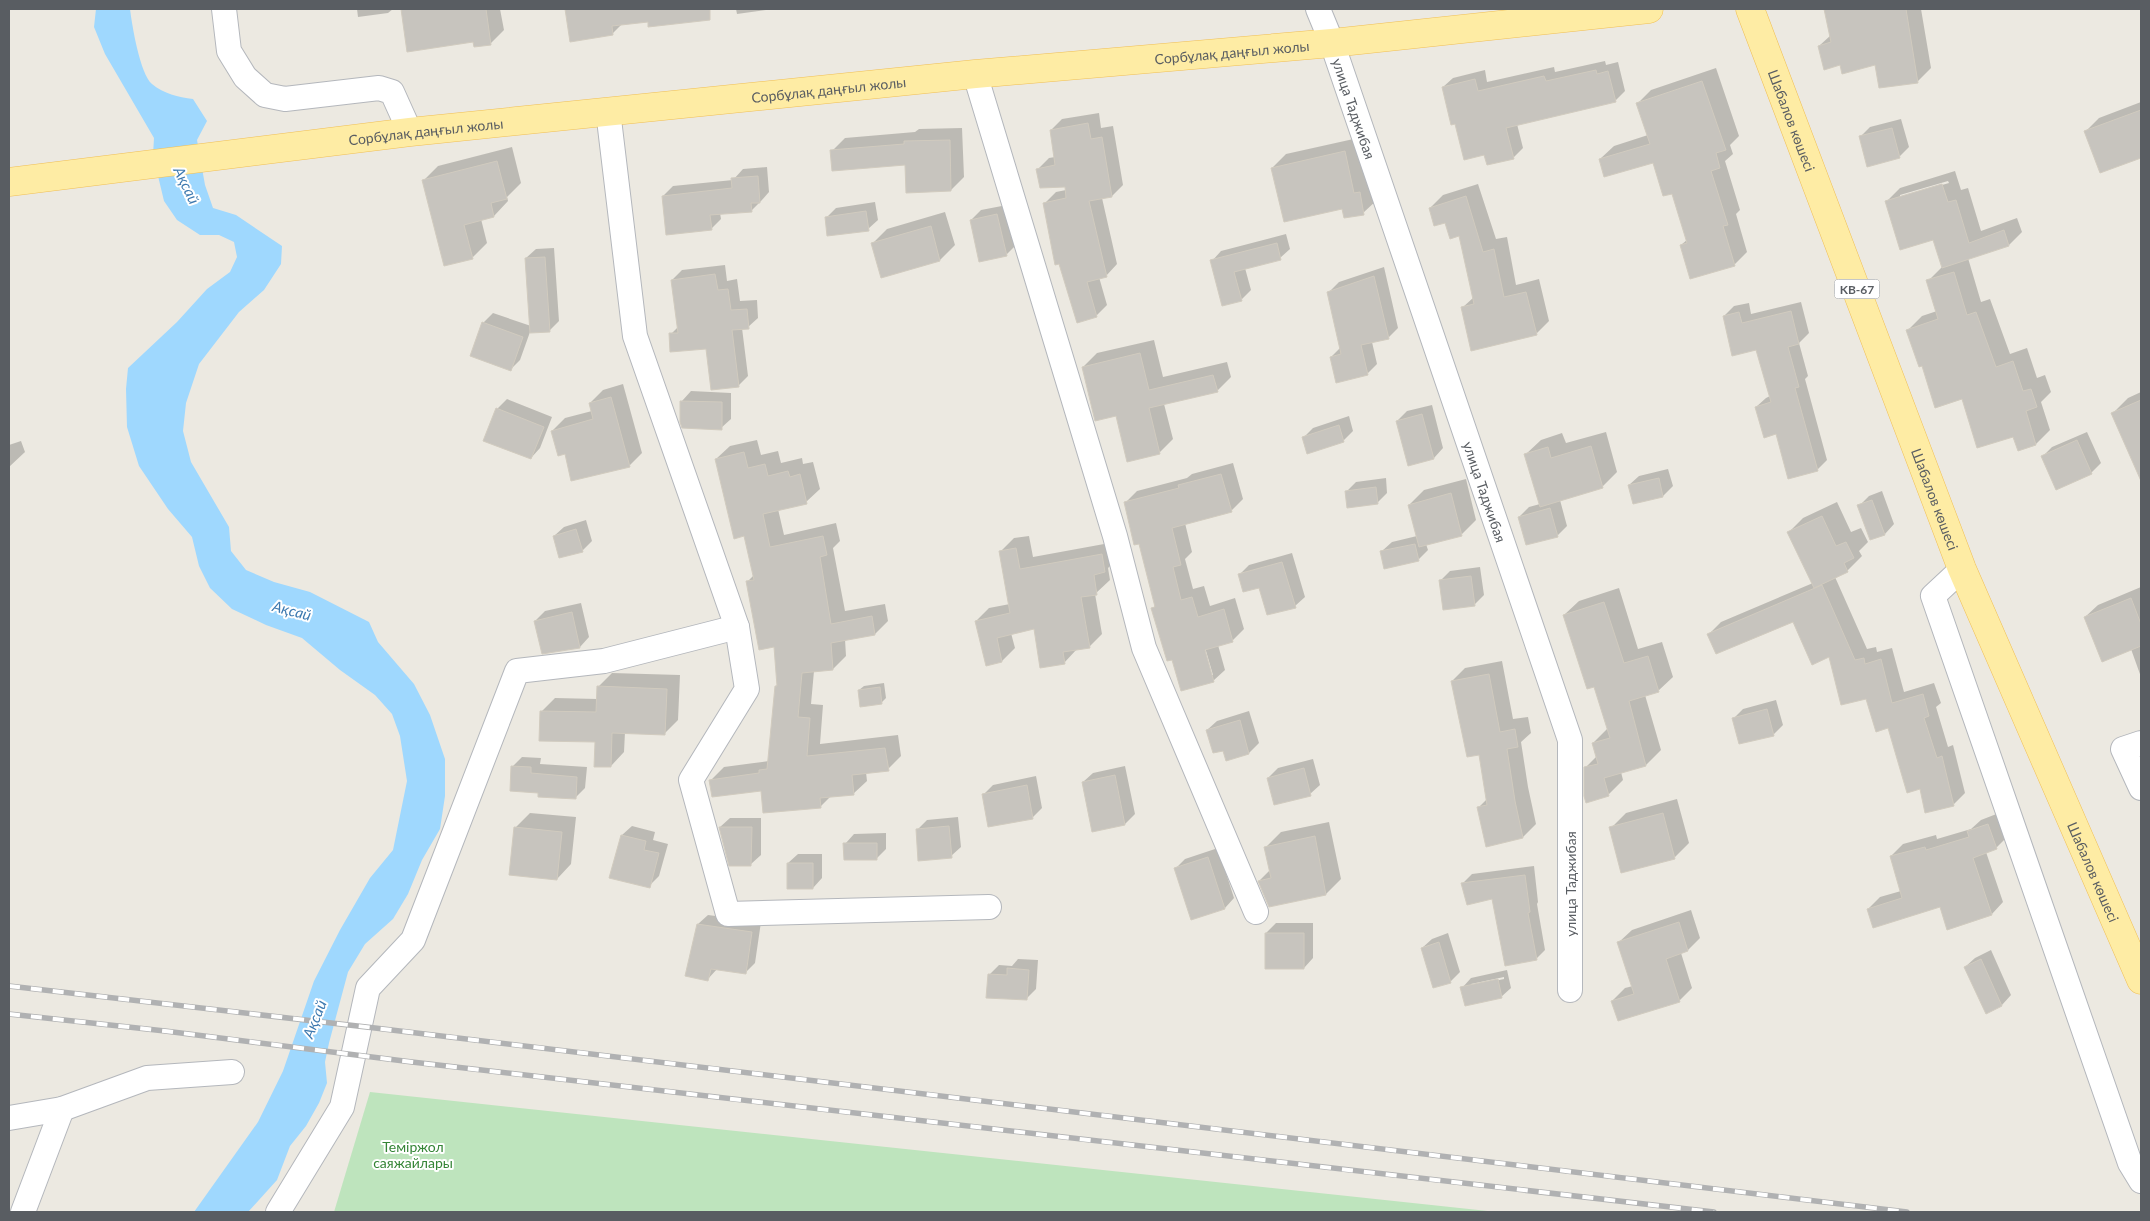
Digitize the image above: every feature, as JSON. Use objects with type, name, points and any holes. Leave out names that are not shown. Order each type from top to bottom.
[{"type":"main road","name":"Сорбұлақ даңғыл жолы","points":[[9,182],[410,132],[608,111],[975,74],[1332,43],[1650,9]]},
{"type":"main road","name":"Шабалов көшесі","points":[[1750,9],[1962,569],[2141,980]]},
{"type":"street","points":[[224,9],[229,51],[245,77],[265,95],[285,99],[379,88],[392,92],[410,132]]},
{"type":"street","name":"улица Таджибая","points":[[1318,9],[1332,43],[1570,740],[1570,990]]},
{"type":"street","points":[[975,74],[1115,536],[1144,648],[1256,912]]},
{"type":"street","points":[[608,111],[635,336],[737,627],[747,689],[691,780],[728,914],[989,907]]},
{"type":"street","points":[[1962,569],[1933,596],[2130,1163],[2141,1181]]},
{"type":"street","points":[[278,1212],[342,1107],[368,988],[413,940],[517,670],[604,661],[737,627]]},
{"type":"street","points":[[2141,743],[2123,749],[2141,788]]},
{"type":"street","points":[[9,1118],[62,1109],[147,1078],[232,1072]]},
{"type":"street","points":[[22,1212],[62,1109]]},
{"type":"green space","name":"Теміржол саяжайлары","points":[[370,1092],[1497,1212],[334,1212]]},
{"type":"water","name":"Ақсай","points":[[96,9],[130,9],[137,49],[148,79],[166,93],[193,99],[207,121],[197,140],[205,185],[213,208],[236,215],[282,246],[281,264],[264,290],[239,312],[199,364],[186,403],[183,431],[191,462],[229,527],[231,551],[246,570],[274,582],[310,592],[369,622],[378,642],[414,684],[430,715],[445,759],[445,796],[440,829],[422,860],[408,894],[393,919],[365,944],[348,972],[325,1062],[327,1083],[319,1103],[306,1126],[290,1146],[277,1180],[248,1212],[194,1212],[258,1122],[283,1071],[314,981],[340,930],[370,878],[393,850],[407,781],[400,736],[392,714],[375,695],[340,670],[302,638],[266,625],[232,609],[210,588],[199,566],[192,537],[168,509],[139,466],[127,427],[126,389],[128,368],[177,322],[207,289],[230,272],[237,257],[234,242],[219,235],[200,235],[177,220],[164,201],[153,155],[154,138],[105,54],[94,27]]},
{"type":"building","points":[[401,9],[486,9],[491,45],[474,47],[473,42],[407,52]]},
{"type":"building","points":[[565,9],[710,9],[710,20],[648,27],[648,22],[612,26],[613,35],[570,42]]},
{"type":"building","points":[[1824,9],[1906,9],[1918,83],[1879,88],[1875,65],[1842,74],[1840,65],[1824,70],[1818,46],[1831,42]]},
{"type":"building","points":[[1596,70],[1597,74],[1608,71],[1616,102],[1506,128],[1514,159],[1487,165],[1484,155],[1464,160],[1455,124],[1451,125],[1442,87],[1475,79],[1478,91],[1544,76],[1546,81]]},
{"type":"building","points":[[1702,81],[1726,150],[1716,153],[1720,168],[1711,171],[1728,225],[1723,226],[1735,266],[1690,279],[1680,245],[1687,243],[1672,194],[1663,196],[1653,163],[1604,177],[1599,159],[1650,144],[1636,103]]},
{"type":"building","points":[[2141,110],[2141,158],[2100,173],[2084,131]]},
{"type":"building","points":[[1088,123],[1091,139],[1102,137],[1112,197],[1089,201],[1107,277],[1087,282],[1097,317],[1077,323],[1059,264],[1055,265],[1043,203],[1066,198],[1065,187],[1040,188],[1036,169],[1055,165],[1050,130]]},
{"type":"building","points":[[1892,128],[1900,158],[1867,167],[1859,136]]},
{"type":"building","points":[[950,140],[951,191],[906,193],[905,165],[832,171],[830,150],[904,144],[904,141]]},
{"type":"building","points":[[1345,151],[1354,193],[1360,192],[1364,215],[1344,218],[1342,209],[1284,222],[1271,168]]},
{"type":"building","points":[[497,161],[507,199],[491,203],[494,217],[464,225],[473,259],[444,266],[422,180]]},
{"type":"building","points":[[758,176],[760,203],[751,203],[752,212],[710,215],[712,230],[666,235],[662,196],[732,188],[731,178]]},
{"type":"building","points":[[1942,184],[1948,202],[1956,200],[1969,243],[2004,230],[2009,246],[1942,268],[1933,240],[1900,250],[1885,201]]},
{"type":"building","points":[[1466,196],[1483,252],[1494,249],[1504,297],[1526,292],[1537,335],[1471,351],[1461,307],[1474,304],[1459,236],[1450,239],[1445,223],[1434,226],[1429,208]]},
{"type":"building","points":[[866,211],[869,231],[827,236],[825,217]]},
{"type":"building","points":[[997,214],[1007,256],[979,262],[970,220]]},
{"type":"building","points":[[931,226],[940,261],[881,278],[871,243]]},
{"type":"building","points":[[1277,243],[1281,260],[1234,272],[1242,301],[1222,306],[1210,260]]},
{"type":"building","points":[[545,257],[550,332],[530,333],[525,258]]},
{"type":"building","points":[[1954,272],[1967,315],[1976,312],[1996,367],[2013,361],[2023,391],[2031,389],[2037,407],[2026,411],[2036,445],[2018,451],[2013,437],[1977,448],[1962,399],[1935,408],[1922,366],[1919,367],[1906,330],[1938,319],[1926,280]]},
{"type":"building","points":[[715,274],[718,290],[728,289],[731,310],[747,309],[749,329],[732,330],[739,387],[711,390],[706,349],[670,352],[669,333],[678,333],[671,280]]},
{"type":"building","points":[[1374,276],[1389,339],[1361,345],[1368,375],[1336,383],[1330,357],[1341,354],[1327,292]]},
{"type":"building","points":[[1791,311],[1799,344],[1788,347],[1799,387],[1795,388],[1818,471],[1788,479],[1776,434],[1764,438],[1755,407],[1771,402],[1756,350],[1732,356],[1723,316],[1739,312],[1742,323]]},
{"type":"building","points":[[482,322],[523,337],[511,371],[470,356]]},
{"type":"building","points":[[1140,353],[1149,390],[1213,375],[1218,392],[1149,408],[1160,454],[1127,462],[1116,416],[1095,421],[1082,367]]},
{"type":"building","points":[[611,397],[630,467],[571,481],[565,454],[558,456],[551,431],[593,419],[589,403]]},
{"type":"building","points":[[2141,400],[2141,481],[2111,413]]},
{"type":"building","points":[[680,401],[722,402],[722,430],[682,428],[680,422]]},
{"type":"building","points":[[496,408],[544,427],[531,459],[483,441]]},
{"type":"building","points":[[1422,414],[1434,459],[1408,466],[1396,421]]},
{"type":"building","points":[[1339,425],[1344,442],[1307,454],[1302,437]]},
{"type":"building","points":[[2077,440],[2092,474],[2056,490],[2041,456]]},
{"type":"building","points":[[1591,446],[1603,488],[1540,507],[1524,454],[1548,447],[1551,458]]},
{"type":"building","points":[[744,452],[748,468],[765,464],[768,476],[788,471],[790,477],[800,474],[807,504],[763,514],[770,547],[823,536],[827,555],[820,557],[831,624],[872,616],[875,635],[831,643],[833,670],[802,673],[798,717],[810,718],[807,756],[885,748],[889,771],[852,775],[854,795],[820,798],[821,808],[763,813],[761,791],[712,797],[709,780],[759,773],[759,770],[767,769],[775,686],[777,686],[774,647],[759,650],[746,581],[754,580],[744,536],[734,539],[715,459]]},
{"type":"building","points":[[1221,474],[1232,512],[1172,528],[1181,565],[1173,567],[1181,600],[1192,597],[1198,617],[1224,609],[1233,642],[1205,650],[1214,682],[1181,691],[1172,660],[1167,661],[1151,608],[1155,607],[1139,544],[1134,545],[1124,502],[1179,488],[1178,485]]},
{"type":"building","points":[[1659,478],[1663,497],[1633,504],[1628,485]]},
{"type":"building","points":[[1376,487],[1378,504],[1347,508],[1345,491]]},
{"type":"building","points":[[1451,493],[1462,536],[1419,547],[1408,505]]},
{"type":"building","points":[[1872,500],[1885,535],[1870,540],[1857,505]]},
{"type":"building","points":[[1550,508],[1558,537],[1526,545],[1518,517]]},
{"type":"building","points":[[1822,516],[1836,546],[1846,542],[1854,558],[1844,563],[1848,572],[1814,588],[1787,532]]},
{"type":"building","points":[[576,529],[583,552],[559,558],[553,536]]},
{"type":"building","points":[[1415,544],[1419,561],[1384,569],[1380,551]]},
{"type":"building","points":[[1016,548],[1020,569],[1102,554],[1105,572],[1094,575],[1097,595],[1081,597],[1090,648],[1063,652],[1065,664],[1040,668],[1034,629],[997,638],[1002,662],[986,666],[975,621],[1010,613],[999,551]]},
{"type":"building","points":[[1282,562],[1296,608],[1267,615],[1259,588],[1243,592],[1238,574]]},
{"type":"building","points":[[1471,576],[1475,606],[1443,610],[1439,580]]},
{"type":"building","points":[[1822,585],[1855,660],[1864,658],[1865,664],[1881,659],[1892,703],[1923,694],[1929,716],[1924,718],[1937,758],[1942,756],[1954,806],[1925,813],[1920,789],[1907,793],[1888,728],[1876,732],[1866,699],[1841,705],[1829,657],[1812,665],[1793,622],[1716,654],[1707,634]]},
{"type":"building","points":[[2131,598],[2141,624],[2141,646],[2102,662],[2084,617]]},
{"type":"building","points":[[1604,602],[1624,663],[1648,656],[1659,692],[1629,701],[1646,766],[1604,778],[1609,796],[1586,803],[1584,796],[1584,767],[1598,764],[1592,743],[1610,738],[1594,687],[1587,689],[1563,615]]},
{"type":"building","points":[[572,612],[580,648],[542,654],[534,621]]},
{"type":"building","points":[[1489,674],[1500,732],[1515,729],[1518,747],[1507,749],[1523,838],[1486,847],[1477,807],[1487,805],[1479,755],[1467,757],[1451,681]]},
{"type":"building","points":[[597,686],[667,689],[665,735],[612,733],[611,767],[594,767],[595,742],[539,741],[540,711],[596,712]]},
{"type":"building","points":[[880,687],[882,704],[860,707],[858,690]]},
{"type":"building","points":[[1767,709],[1774,736],[1739,744],[1732,718]]},
{"type":"building","points":[[1240,720],[1249,754],[1226,761],[1223,751],[1213,753],[1206,730]]},
{"type":"building","points":[[511,766],[531,767],[531,773],[577,777],[576,799],[538,797],[538,793],[510,791]]},
{"type":"building","points":[[1304,768],[1311,796],[1274,805],[1267,778]]},
{"type":"building","points":[[1115,775],[1125,825],[1092,832],[1082,782]]},
{"type":"building","points":[[1027,785],[1033,819],[988,827],[982,794]]},
{"type":"building","points":[[1663,813],[1675,859],[1621,873],[1609,827]]},
{"type":"building","points":[[1988,824],[1997,849],[1973,858],[1992,915],[1947,930],[1940,907],[1873,928],[1867,909],[1902,898],[1890,856],[1925,847],[1926,850],[1969,837],[1967,831]]},
{"type":"building","points":[[949,826],[952,858],[918,861],[916,829]]},
{"type":"building","points":[[514,827],[562,832],[557,880],[509,875]]},
{"type":"building","points":[[719,827],[752,827],[751,866],[729,866]]},
{"type":"building","points":[[621,835],[646,841],[644,850],[659,853],[650,888],[609,878]]},
{"type":"building","points":[[1315,836],[1326,895],[1269,907],[1258,881],[1271,878],[1264,847]]},
{"type":"building","points":[[843,843],[877,843],[877,860],[844,860]]},
{"type":"building","points":[[1208,857],[1225,909],[1191,920],[1174,868]]},
{"type":"building","points":[[787,863],[813,863],[813,889],[787,889]]},
{"type":"building","points":[[1525,875],[1530,912],[1528,913],[1537,960],[1505,966],[1492,899],[1467,905],[1461,883]]},
{"type":"building","points":[[1679,922],[1688,951],[1666,959],[1680,1002],[1618,1021],[1611,1001],[1634,994],[1617,942]]},
{"type":"building","points":[[697,924],[752,932],[746,974],[711,969],[708,981],[685,976]]},
{"type":"building","points":[[1265,933],[1304,933],[1304,969],[1265,969]]},
{"type":"building","points":[[1439,942],[1451,983],[1433,988],[1421,948]]},
{"type":"building","points":[[1981,959],[2002,1006],[1986,1014],[1964,967]]},
{"type":"building","points":[[1007,968],[1029,970],[1027,1000],[986,998],[988,974],[1007,975]]},
{"type":"building","points":[[1498,979],[1502,998],[1465,1006],[1460,987]]},
{"type":"railway","points":[[9,986],[375,1028],[1907,1212]]},
{"type":"railway","points":[[9,1014],[1714,1212]]}]
